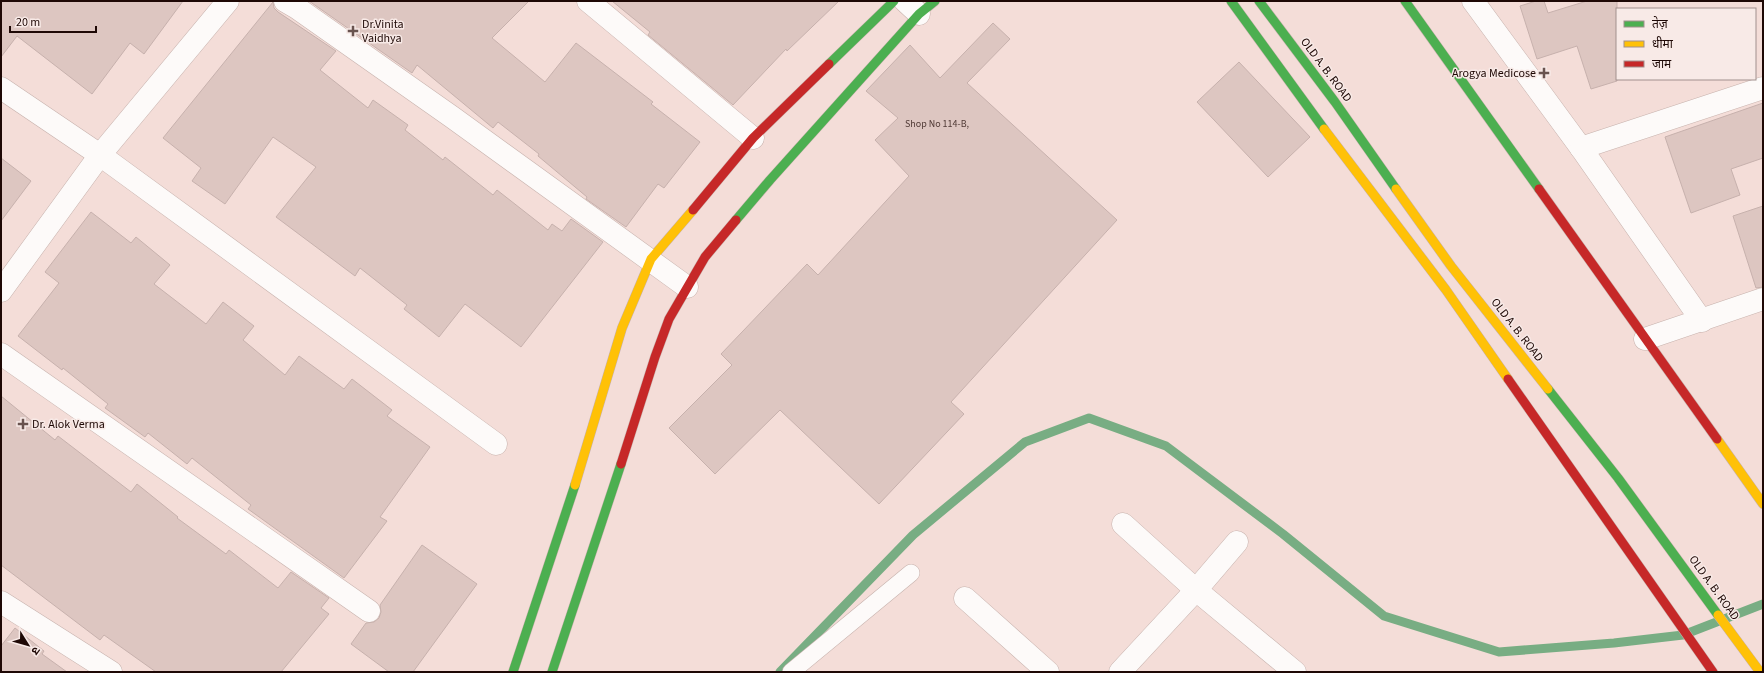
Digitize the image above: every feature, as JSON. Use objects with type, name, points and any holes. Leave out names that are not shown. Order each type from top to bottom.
[{"type":"main road","points":[[513,672],[570,501],[622,328],[651,260],[753,138],[894,1]]},
{"type":"main road","points":[[1230,1],[1256,12],[1370,191],[1446,290],[1713,672]]},
{"type":"main road","points":[[1405,1],[1763,504]]},
{"type":"main road","points":[[552,672],[606,514],[668,319],[704,257],[920,5]]},
{"type":"main road","name":"OLD A. B. ROAD","points":[[1256,12],[1335,102],[1452,266],[1618,478],[1760,672]]},
{"type":"street","points":[[1,291],[100,155],[228,1]]},
{"type":"street","points":[[285,1],[303,12],[452,117],[687,287]]},
{"type":"street","points":[[588,1],[753,138]]},
{"type":"street","points":[[1476,2],[1581,148],[1702,321]]},
{"type":"street","points":[[1,88],[100,155],[496,444]]},
{"type":"street","points":[[1581,148],[1763,88]]},
{"type":"street","points":[[1645,339],[1702,321],[1763,299]]},
{"type":"street","points":[[1,354],[369,611]]},
{"type":"street","points":[[1123,524],[1196,590],[1295,672]]},
{"type":"street","points":[[1120,672],[1196,590],[1237,542]]},
{"type":"street","points":[[965,598],[1048,672]]},
{"type":"street","points":[[1,602],[111,672]]},
{"type":"lane","points":[[791,672],[911,573]]},
{"type":"building","points":[[1,1],[183,1],[144,54],[130,43],[92,94],[17,36],[1,57]]},
{"type":"building","points":[[309,1],[529,1],[492,38],[545,82],[576,43],[653,102],[651,104],[700,142],[664,188],[658,184],[626,227],[586,199],[587,197],[538,156],[539,154],[498,122],[493,128],[417,65],[412,73]]},
{"type":"building","points":[[612,1],[839,1],[787,51],[786,49],[733,105],[648,35],[650,32]]},
{"type":"building","points":[[1536,1],[1544,1],[1548,13],[1587,1],[1617,1],[1617,81],[1591,89],[1577,46],[1537,59],[1520,6]]},
{"type":"building","points":[[273,2],[274,8],[278,12],[336,51],[320,70],[368,108],[373,100],[408,125],[405,130],[443,160],[445,157],[493,195],[497,190],[548,230],[552,224],[562,231],[571,219],[603,242],[521,347],[465,304],[439,337],[404,309],[407,305],[360,268],[355,276],[276,217],[316,167],[273,137],[225,204],[192,181],[201,168],[163,138]]},
{"type":"building","points":[[993,23],[1010,39],[967,83],[1117,220],[951,402],[964,414],[879,504],[780,410],[715,474],[669,428],[732,365],[721,354],[807,264],[818,275],[909,176],[875,140],[898,118],[866,91],[910,45],[940,78]]},
{"type":"building","points":[[1239,62],[1310,137],[1268,177],[1197,102]]},
{"type":"building","points":[[1763,103],[1763,158],[1731,169],[1740,195],[1691,213],[1665,137]]},
{"type":"building","points":[[1,158],[31,181],[1,221]]},
{"type":"building","points":[[1763,206],[1763,287],[1756,288],[1733,216]]},
{"type":"building","points":[[91,212],[131,243],[136,237],[170,265],[154,284],[206,324],[223,302],[254,326],[243,340],[285,375],[299,356],[344,389],[352,379],[392,410],[387,416],[430,447],[380,517],[387,521],[344,578],[248,509],[251,505],[192,458],[187,464],[148,433],[145,437],[105,408],[108,404],[63,368],[62,370],[18,336],[59,283],[45,272]]},
{"type":"building","points":[[1,396],[55,440],[58,436],[131,492],[137,484],[178,517],[177,518],[226,554],[229,550],[278,588],[291,572],[329,598],[321,608],[329,614],[281,672],[156,672],[104,635],[100,640],[1,565]]},
{"type":"building","points":[[422,545],[477,584],[413,672],[389,672],[351,644],[366,623],[374,622],[379,618],[381,612],[380,605]]},
{"type":"building","points":[[15,628],[44,651],[42,654],[67,672],[1,672],[1,646]]},
{"type":"waterway","points":[[780,672],[913,535],[1025,442],[1089,418],[1166,446],[1283,534],[1384,616],[1499,652],[1614,643],[1683,635],[1763,604]]},
{"type":"traffic: fast","points":[[829,64],[894,1]]},
{"type":"traffic: fast","points":[[736,220],[919,14],[935,1]]},
{"type":"traffic: fast","points":[[1231,1],[1324,129]]},
{"type":"traffic: fast","points":[[1259,1],[1335,102],[1396,189]]},
{"type":"traffic: fast","points":[[1405,1],[1539,189]]},
{"type":"traffic: fast","points":[[1548,389],[1618,478],[1718,615]]},
{"type":"traffic: fast","points":[[552,672],[621,464]]},
{"type":"traffic: fast","points":[[513,672],[575,485]]},
{"type":"traffic: slow","points":[[1324,129],[1446,290],[1508,379]]},
{"type":"traffic: slow","points":[[1396,189],[1451,266],[1548,389]]},
{"type":"traffic: slow","points":[[575,485],[622,328],[651,259],[693,210]]},
{"type":"traffic: slow","points":[[1717,439],[1763,504]]},
{"type":"traffic: slow","points":[[1718,615],[1760,672]]},
{"type":"traffic: jam","points":[[693,210],[753,138],[829,64]]},
{"type":"traffic: jam","points":[[1539,189],[1717,439]]},
{"type":"traffic: jam","points":[[621,464],[655,357],[669,319],[705,257],[736,220]]},
{"type":"traffic: jam","points":[[1508,379],[1713,672]]},
{"type":"place","name":"Dr.Vinita Vaidhya","points":[[353,31]]},
{"type":"place","name":"Arogya Medicose","points":[[1544,73]]},
{"type":"place","name":"Dr. Alok Verma","points":[[23,424]]}]
